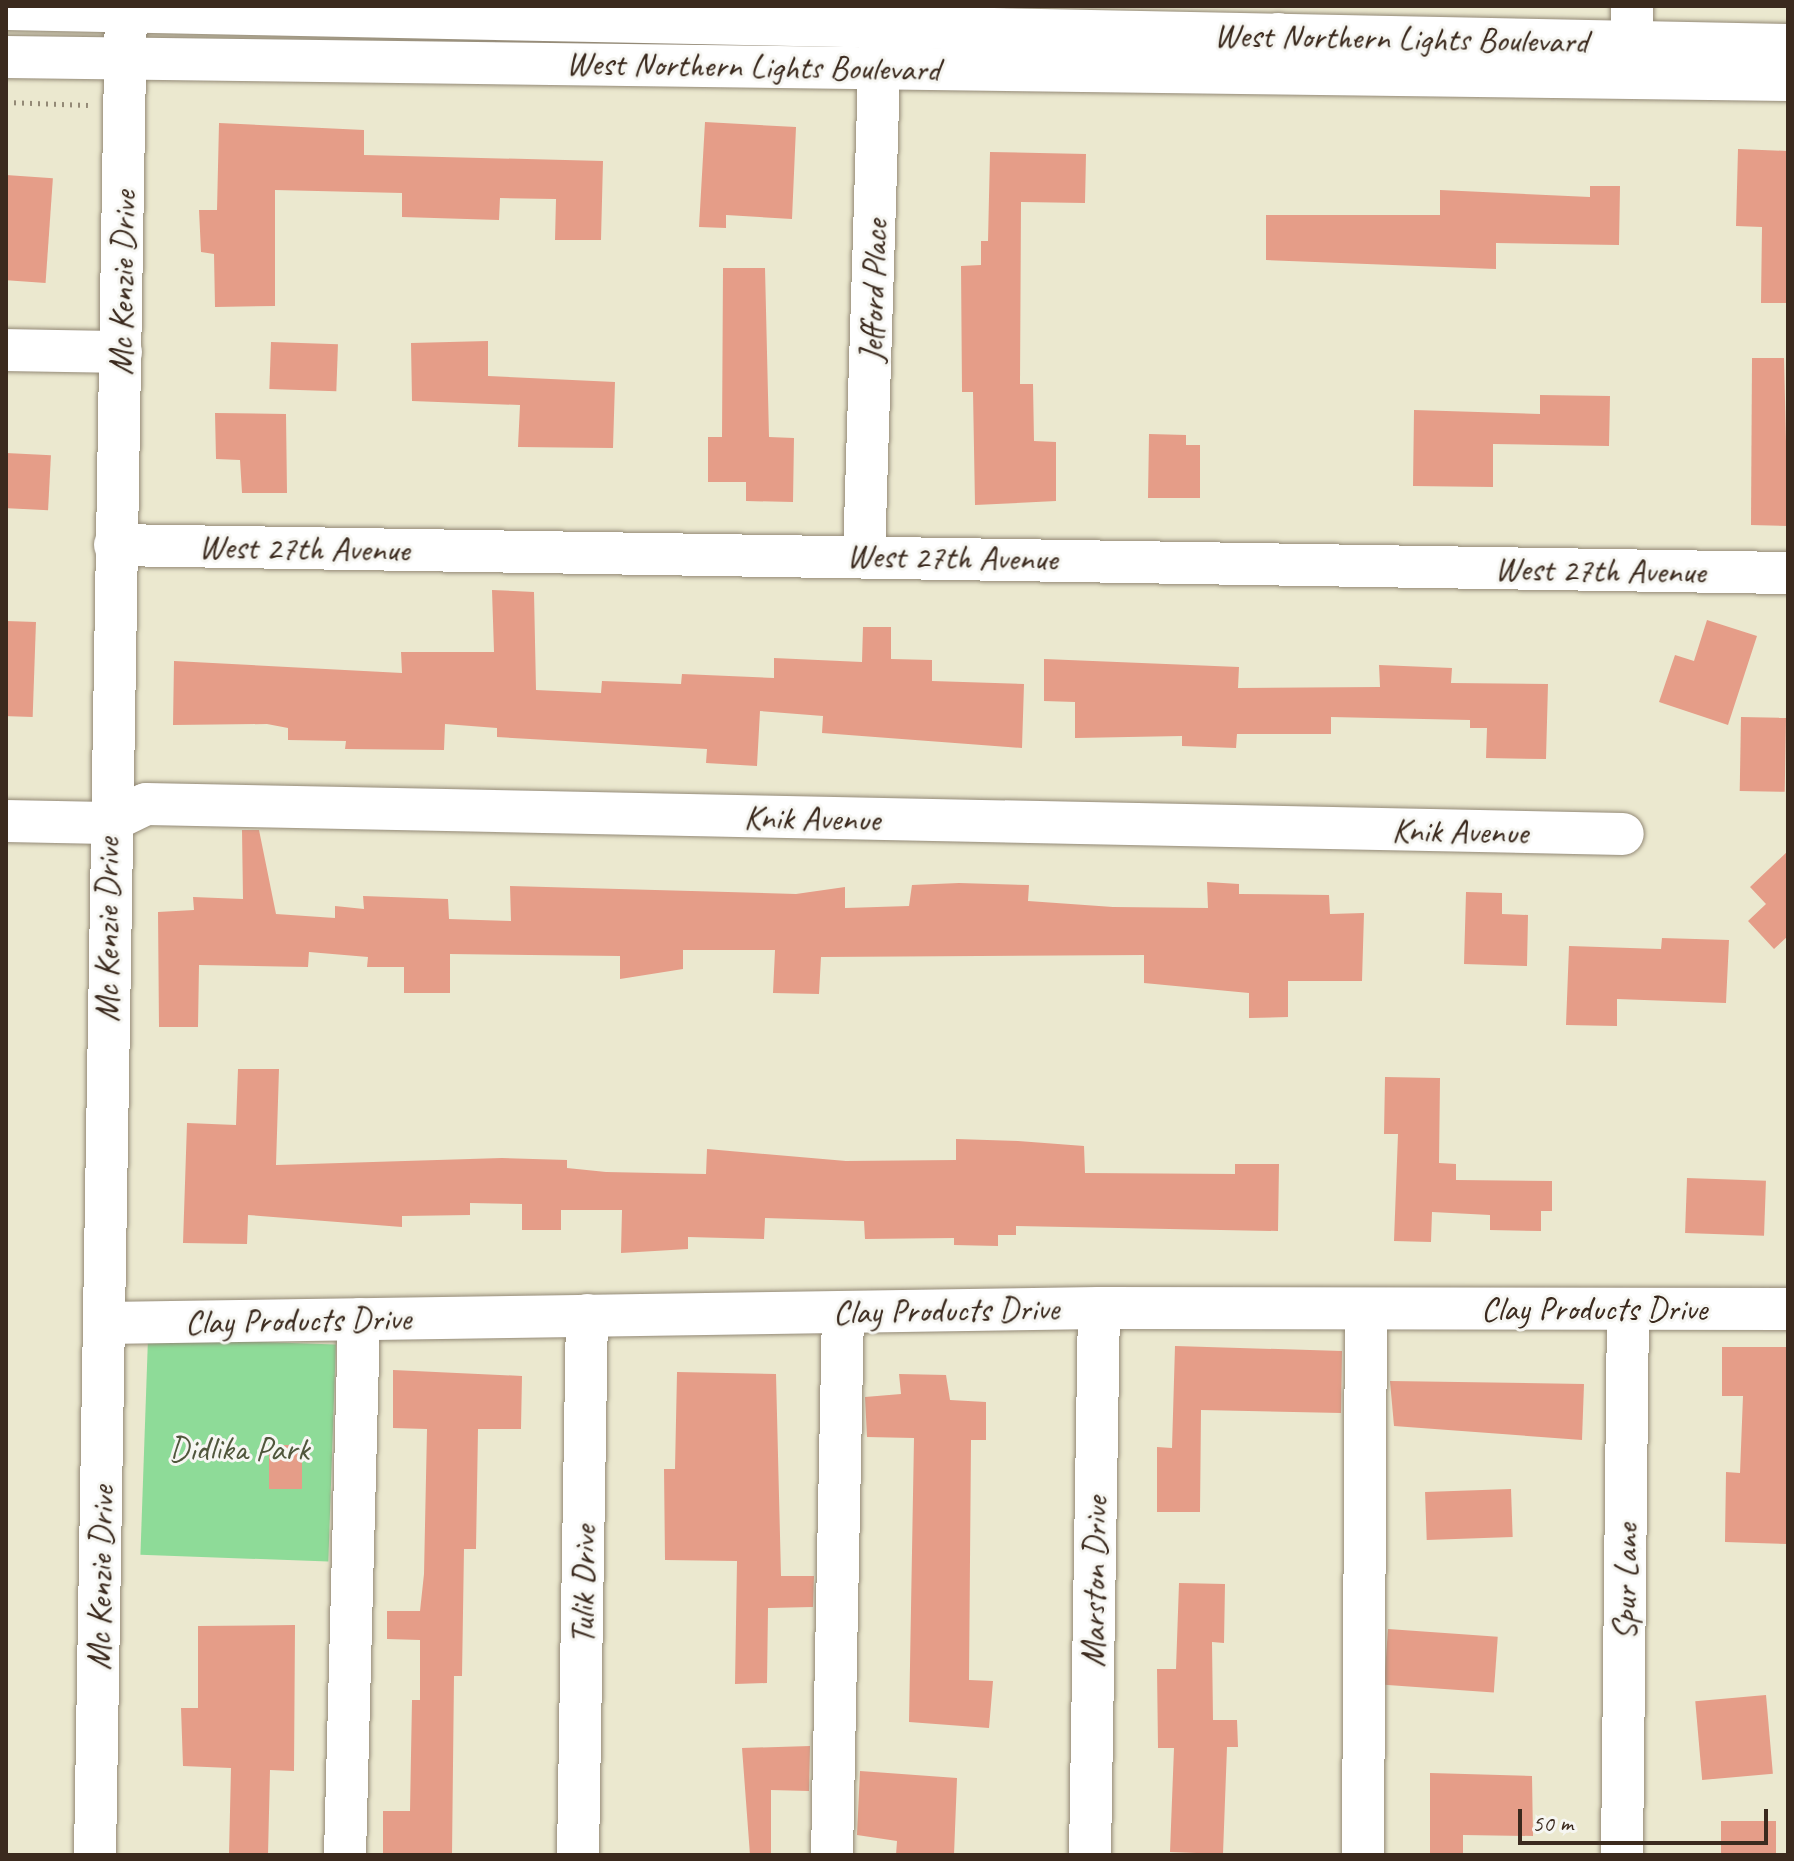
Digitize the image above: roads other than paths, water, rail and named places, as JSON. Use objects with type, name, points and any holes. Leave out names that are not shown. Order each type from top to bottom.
[{"type":"street","name":"West Northern Lights Boulevard","points":[[6,9],[126,9],[880,47]]},
{"type":"street","name":"Mc Kenzie Drive","points":[[95,1855],[104,1323],[107,823],[121,352],[126,9]]},
{"type":"street","name":"West Northern Lights Boulevard","points":[[1278,54],[1632,24],[1788,45]]},
{"type":"street","name":"West Northern Lights Boulevard","points":[[6,57],[880,47],[1278,54],[1788,80]]},
{"type":"street","name":"Jefford Place","points":[[864,556],[880,47]]},
{"type":"street","points":[[6,350],[121,352]]},
{"type":"street","name":"West 27th Avenue","points":[[115,545],[1788,573]]},
{"type":"street","name":"Knik Avenue","points":[[6,821],[107,823],[146,804],[1623,834]]},
{"type":"street","name":"Clay Products Drive","points":[[104,1323],[1099,1308],[1788,1309]]},
{"type":"street","name":"Marston Drive","points":[[1090,1855],[1099,1308]]},
{"type":"street","points":[[1363,1855],[1366,1309]]},
{"type":"street","name":"Spur Lane","points":[[1622,1855],[1628,1309]]},
{"type":"street","points":[[832,1855],[843,1312]]},
{"type":"street","name":"Tulik Drive","points":[[578,1855],[587,1315]]},
{"type":"street","points":[[345,1855],[359,1319]]},
{"type":"park label","name":"Didlika Park","points":[[239,1449]]}]
